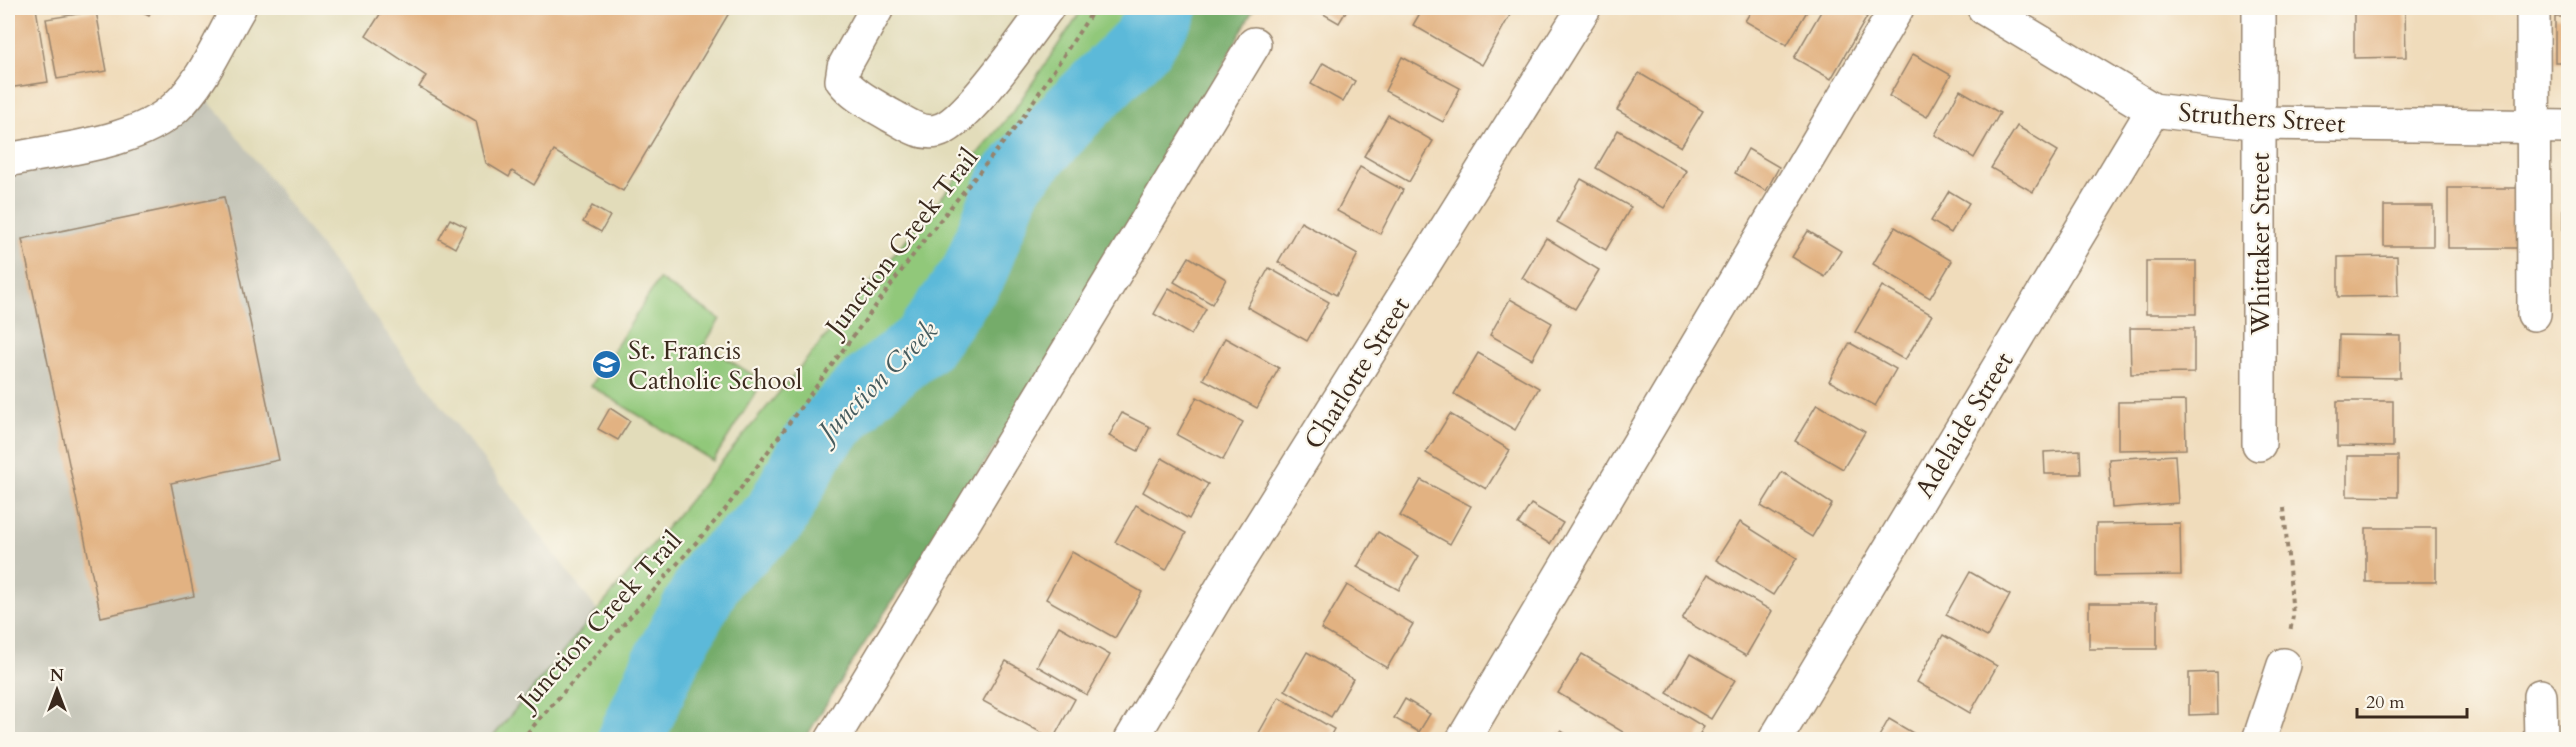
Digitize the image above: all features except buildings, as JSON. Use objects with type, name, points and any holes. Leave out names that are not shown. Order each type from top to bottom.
[{"type":"street","points":[[8,160],[131,134],[160,118],[175,108],[194,85],[239,8]]},
{"type":"street","points":[[877,8],[844,67],[842,80],[853,94],[920,131],[938,131],[955,122],[992,80],[1047,8]]},
{"type":"street","name":"Charlotte Street","points":[[1131,740],[1224,584],[1584,8]]},
{"type":"street","points":[[1462,740],[1897,8]]},
{"type":"street","name":"Struthers Street","points":[[1984,8],[2153,110],[2260,123],[2568,127]]},
{"type":"street","name":"Whittaker Street","points":[[2259,8],[2259,444]]},
{"type":"street","points":[[2534,8],[2534,314]]},
{"type":"street","points":[[832,740],[1254,44]]},
{"type":"street","name":"Adelaide Street","points":[[1775,740],[2153,110]]},
{"type":"street","points":[[2259,740],[2284,665]]},
{"type":"street","points":[[2540,696],[2541,740]]},
{"type":"path","name":"Junction Creek Trail","points":[[520,740],[724,511],[925,239],[1019,123],[1095,8]]},
{"type":"path","points":[[2284,508],[2293,616]]},
{"type":"shaded area","name":"St. Francis Catholic School","points":[[236,8],[1083,8],[1014,110],[598,611],[224,119],[192,83]]},
{"type":"shaded area","points":[[192,83],[224,119],[598,611],[490,739],[8,739],[8,157],[130,132]]},
{"type":"green space","points":[[1083,8],[1162,8],[1141,42],[1068,113],[1007,180],[971,273],[921,341],[865,385],[814,439],[773,515],[712,570],[663,658],[627,739],[490,740],[1014,110]]},
{"type":"green space","points":[[1162,8],[1254,8],[1160,182],[1089,303],[884,613],[805,739],[627,740],[663,659],[712,570],[773,515],[814,439],[865,385],[921,341],[971,273],[1007,180],[1068,113],[1141,42]]},
{"type":"green space","points":[[659,279],[720,319],[704,345],[763,381],[713,461],[591,386]]},
{"type":"waterway","name":"Junction Creek","points":[[630,740],[666,660],[714,572],[775,517],[816,441],[866,388],[923,343],[974,273],[1010,181],[1070,115],[1142,43],[1165,8]]},
{"type":"place","name":"St. Francis Catholic School","points":[[607,365]]}]
